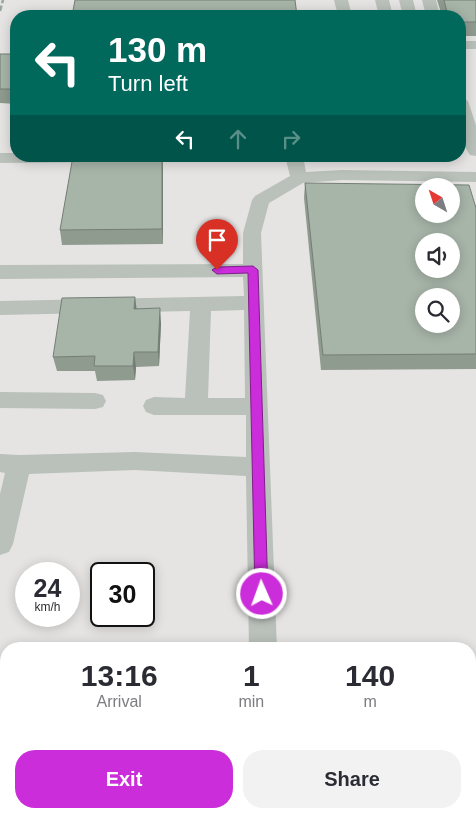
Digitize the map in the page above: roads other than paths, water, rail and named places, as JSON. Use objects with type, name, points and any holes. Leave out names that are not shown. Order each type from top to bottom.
[{"type":"street","points":[[466,120],[476,151]]},
{"type":"street","points":[[295,162],[298,178]]},
{"type":"street","points":[[418,162],[420,176]]},
{"type":"street","points":[[263,642],[252,233],[261,200],[298,178],[342,175],[476,177]]},
{"type":"street","points":[[0,272],[253,270]]},
{"type":"street","points":[[0,308],[254,303]]},
{"type":"street","points":[[196,406],[201,305]]},
{"type":"street","points":[[0,400],[95,401]]},
{"type":"street","points":[[154,406],[257,407]]},
{"type":"street","points":[[0,544],[9,464],[135,461],[258,467]]},
{"type":"railway","points":[[0,11],[3,0]]}]
